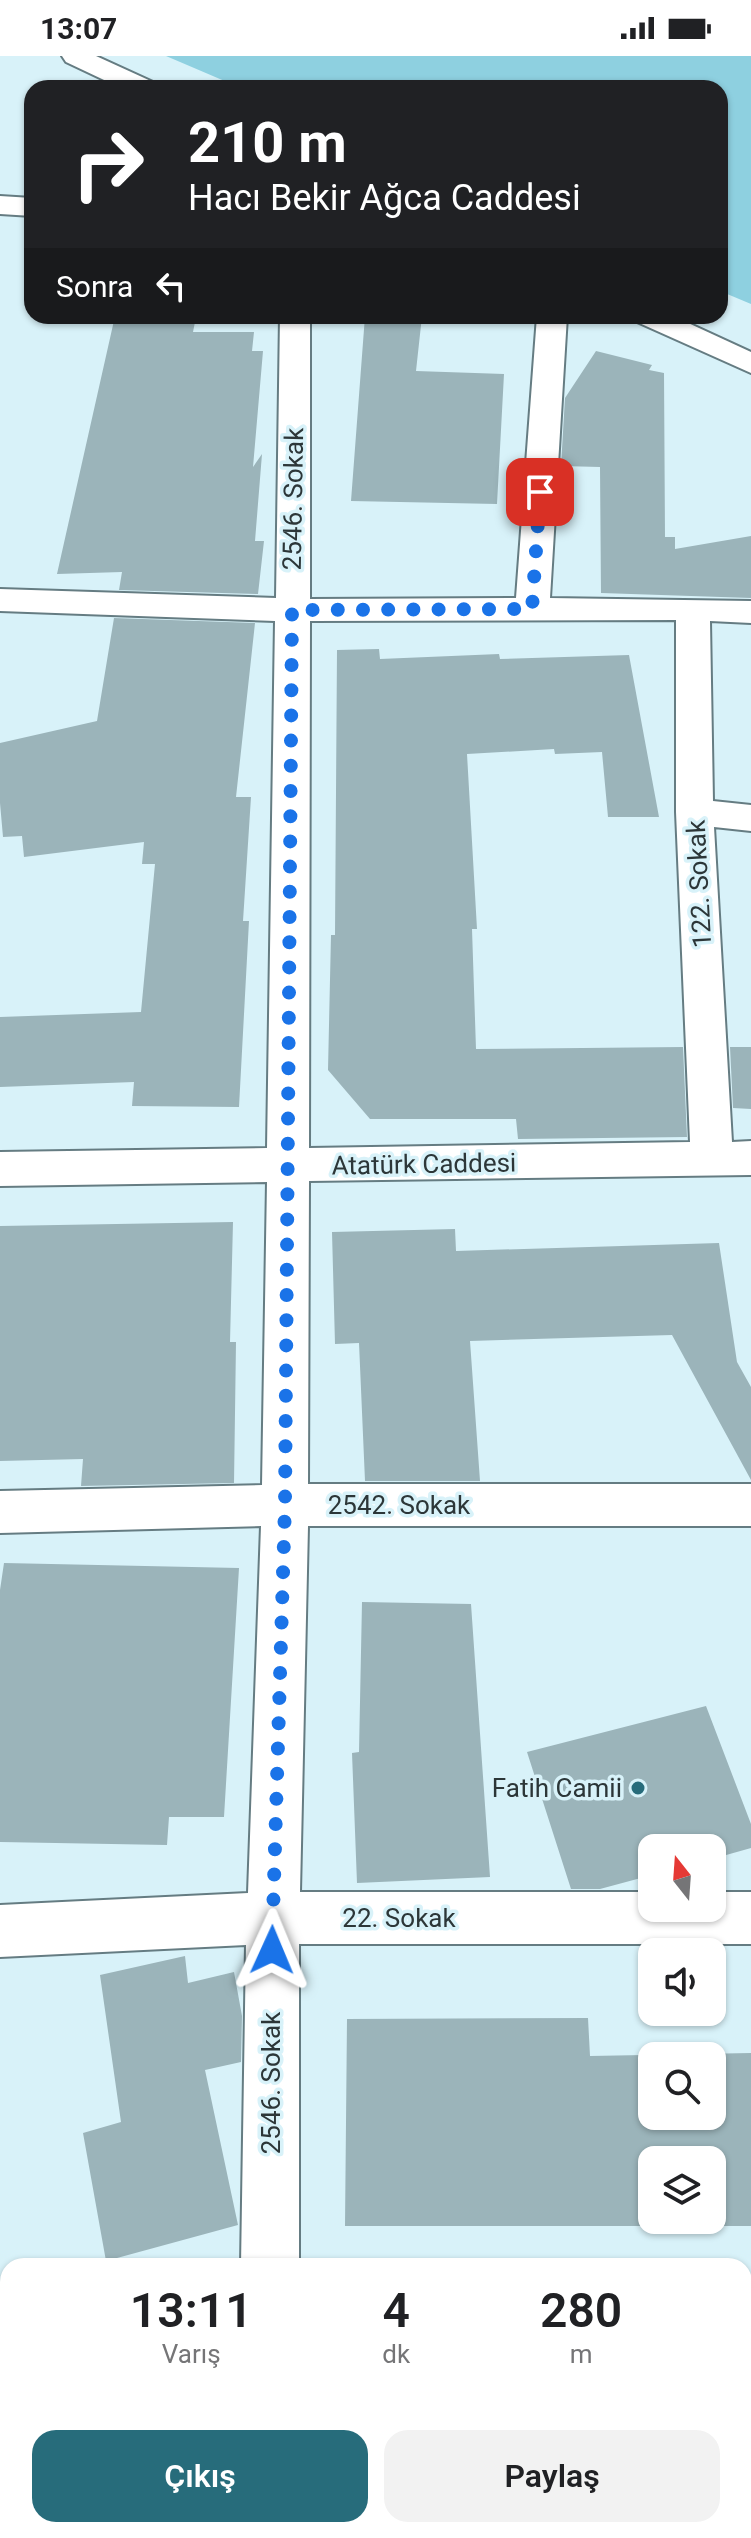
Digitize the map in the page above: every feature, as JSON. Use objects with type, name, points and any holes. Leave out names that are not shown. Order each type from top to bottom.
[{"type":"street","points":[[75,56],[126,80]]},
{"type":"street","points":[[0,205],[24,206]]},
{"type":"street","name":"2546. Sokak","points":[[270,2258],[273,1918],[285,1505],[295,324]]},
{"type":"street","points":[[532,609],[551,324]]},
{"type":"street","points":[[665,324],[751,364]]},
{"type":"street","points":[[0,600],[292,610],[693,609],[751,612]]},
{"type":"street","name":"122. Sokak","points":[[693,609],[695,812],[732,1158]]},
{"type":"street","points":[[695,812],[751,818]]},
{"type":"street","name":"Atatürk Caddesi","points":[[0,1169],[732,1158]]},
{"type":"street","name":"2542. Sokak","points":[[0,1512],[285,1505],[751,1505]]},
{"type":"street","name":"22. Sokak","points":[[0,1931],[273,1918],[751,1918]]},
{"type":"shaded area","points":[[166,56],[751,56],[751,304],[728,294],[728,80],[222,80]]},
{"type":"building","points":[[113,324],[195,324],[193,332],[254,332],[252,351],[263,351],[253,467],[262,454],[255,541],[264,541],[258,594],[119,590],[122,572],[57,574]]},
{"type":"building","points":[[364,324],[421,324],[416,371],[504,374],[497,504],[351,501]]},
{"type":"building","points":[[596,351],[652,365],[649,370],[664,373],[665,537],[675,537],[675,549],[751,536],[751,598],[601,593],[600,467],[561,466],[565,398]]},
{"type":"building","points":[[114,618],[255,623],[236,797],[251,797],[243,921],[249,921],[239,1107],[132,1106],[134,1082],[0,1087],[0,1017],[141,1012],[155,864],[142,864],[144,842],[24,857],[22,836],[3,837],[0,803],[0,743],[97,721]]},
{"type":"building","points":[[379,649],[380,659],[499,654],[500,659],[629,655],[659,817],[608,817],[602,752],[555,754],[554,749],[467,754],[477,929],[472,929],[476,1049],[683,1047],[687,1137],[518,1139],[516,1119],[370,1119],[328,1070],[331,935],[335,935],[337,650]]},
{"type":"building","points":[[730,1047],[751,1047],[751,1109],[733,1108]]},
{"type":"building","points":[[233,1222],[230,1342],[236,1342],[234,1483],[81,1486],[83,1459],[0,1461],[0,1226]]},
{"type":"building","points":[[455,1229],[456,1251],[719,1243],[737,1362],[751,1387],[751,1480],[672,1335],[470,1341],[480,1481],[365,1481],[359,1343],[335,1344],[332,1232]]},
{"type":"building","points":[[4,1563],[239,1568],[224,1817],[169,1817],[167,1845],[0,1842],[0,1590]]},
{"type":"building","points":[[362,1602],[471,1604],[490,1877],[357,1883],[352,1753],[359,1752]]},
{"type":"building","name":"Fatih Camii","points":[[706,1706],[751,1824],[751,1848],[726,1855],[726,1834],[638,1834],[638,1879],[600,1889],[571,1889],[527,1752]]},
{"type":"building","points":[[185,1956],[188,1983],[234,1972],[242,2016],[241,2062],[205,2070],[238,2225],[117,2258],[105,2258],[83,2133],[121,2122],[100,1975]]},
{"type":"building","points":[[588,2018],[590,2056],[638,2055],[638,2130],[726,2130],[726,2053],[751,2053],[751,2226],[726,2226],[726,2146],[638,2146],[638,2226],[345,2226],[347,2019]]},
{"type":"place","name":"Fatih Camii","points":[[638,1788]]},
{"type":"route","points":[[272,1950],[285,1505],[292,610],[532,609],[540,492]]}]
